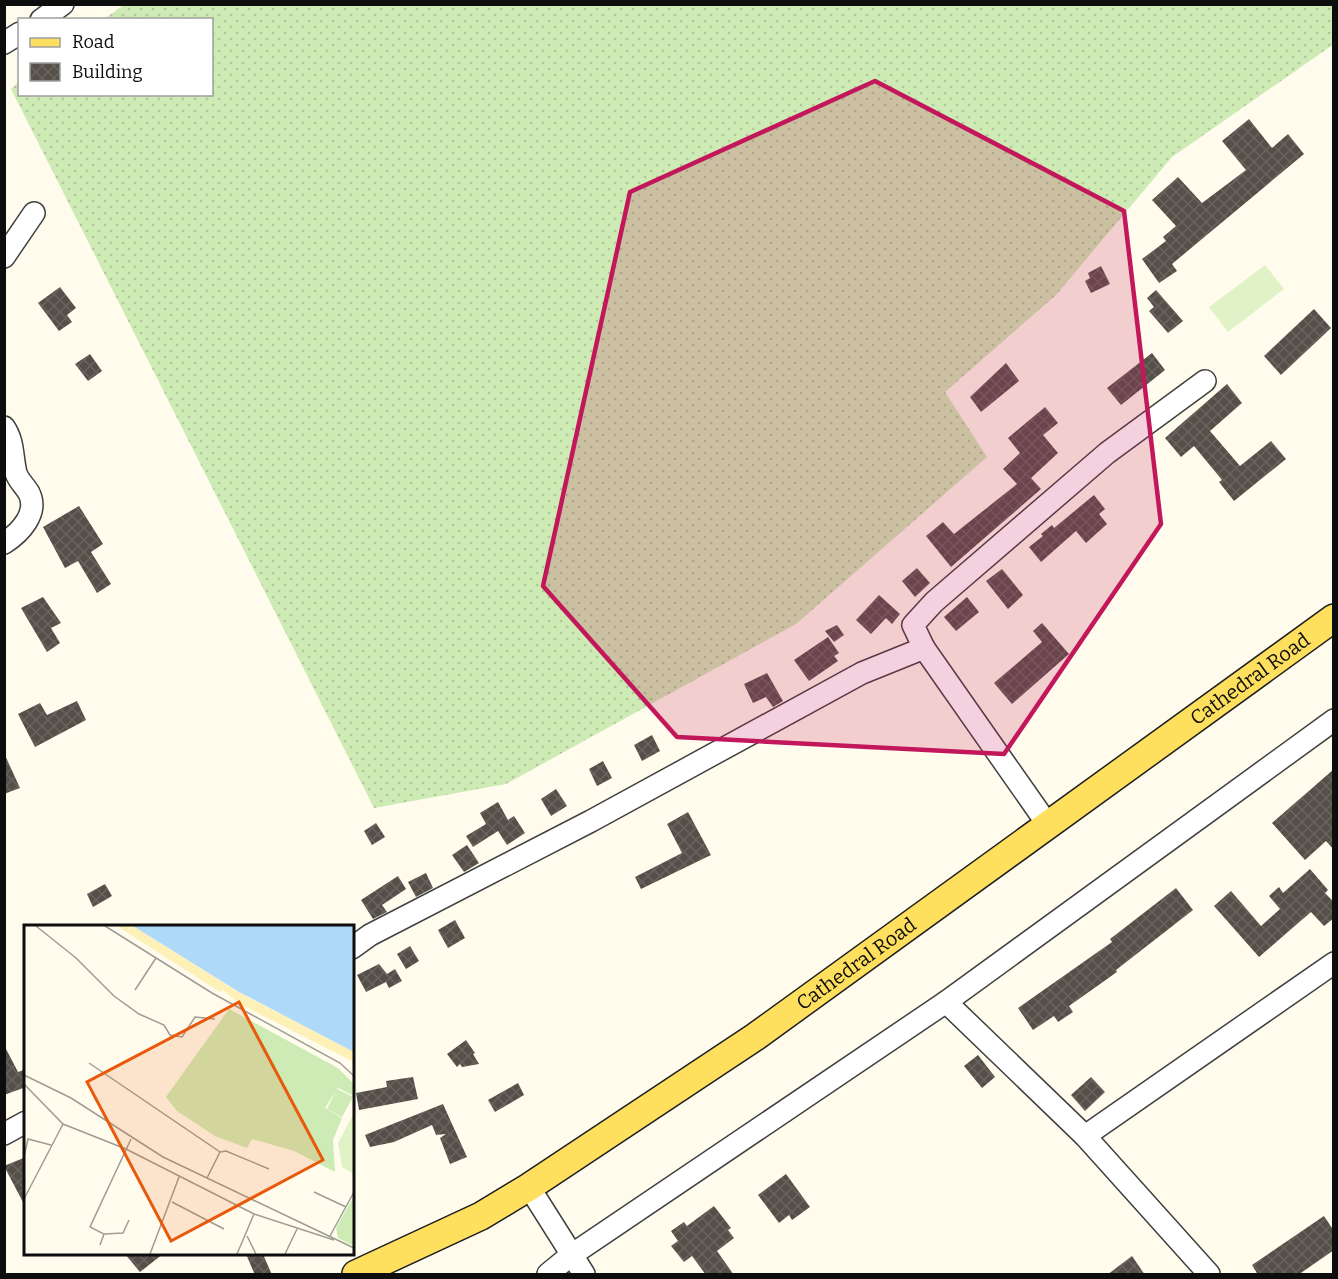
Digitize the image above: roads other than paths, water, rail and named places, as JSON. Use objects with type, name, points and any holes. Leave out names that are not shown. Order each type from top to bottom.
[{"type":"main road","name":"Cathedral Road","points":[[356,1275],[481,1216],[529,1187],[755,1037],[1334,618]]},
{"type":"street","points":[[44,18],[63,4]]},
{"type":"street","points":[[4,44],[18,34]]},
{"type":"street","points":[[4,257],[34,213]]},
{"type":"street","points":[[1048,825],[924,648],[913,625],[934,602],[1107,453],[1205,381]]},
{"type":"street","points":[[4,427],[10,435],[17,475],[30,495],[30,518],[16,535],[4,543]]},
{"type":"street","points":[[354,947],[370,935],[591,821],[862,673],[924,648]]},
{"type":"street","points":[[548,1275],[570,1256],[946,1002],[1334,720]]},
{"type":"street","points":[[1085,1136],[1334,963]]},
{"type":"street","points":[[946,1002],[1085,1136],[1209,1275]]},
{"type":"street","points":[[4,1134],[24,1123]]},
{"type":"street","points":[[529,1187],[570,1256],[584,1275]]}]
